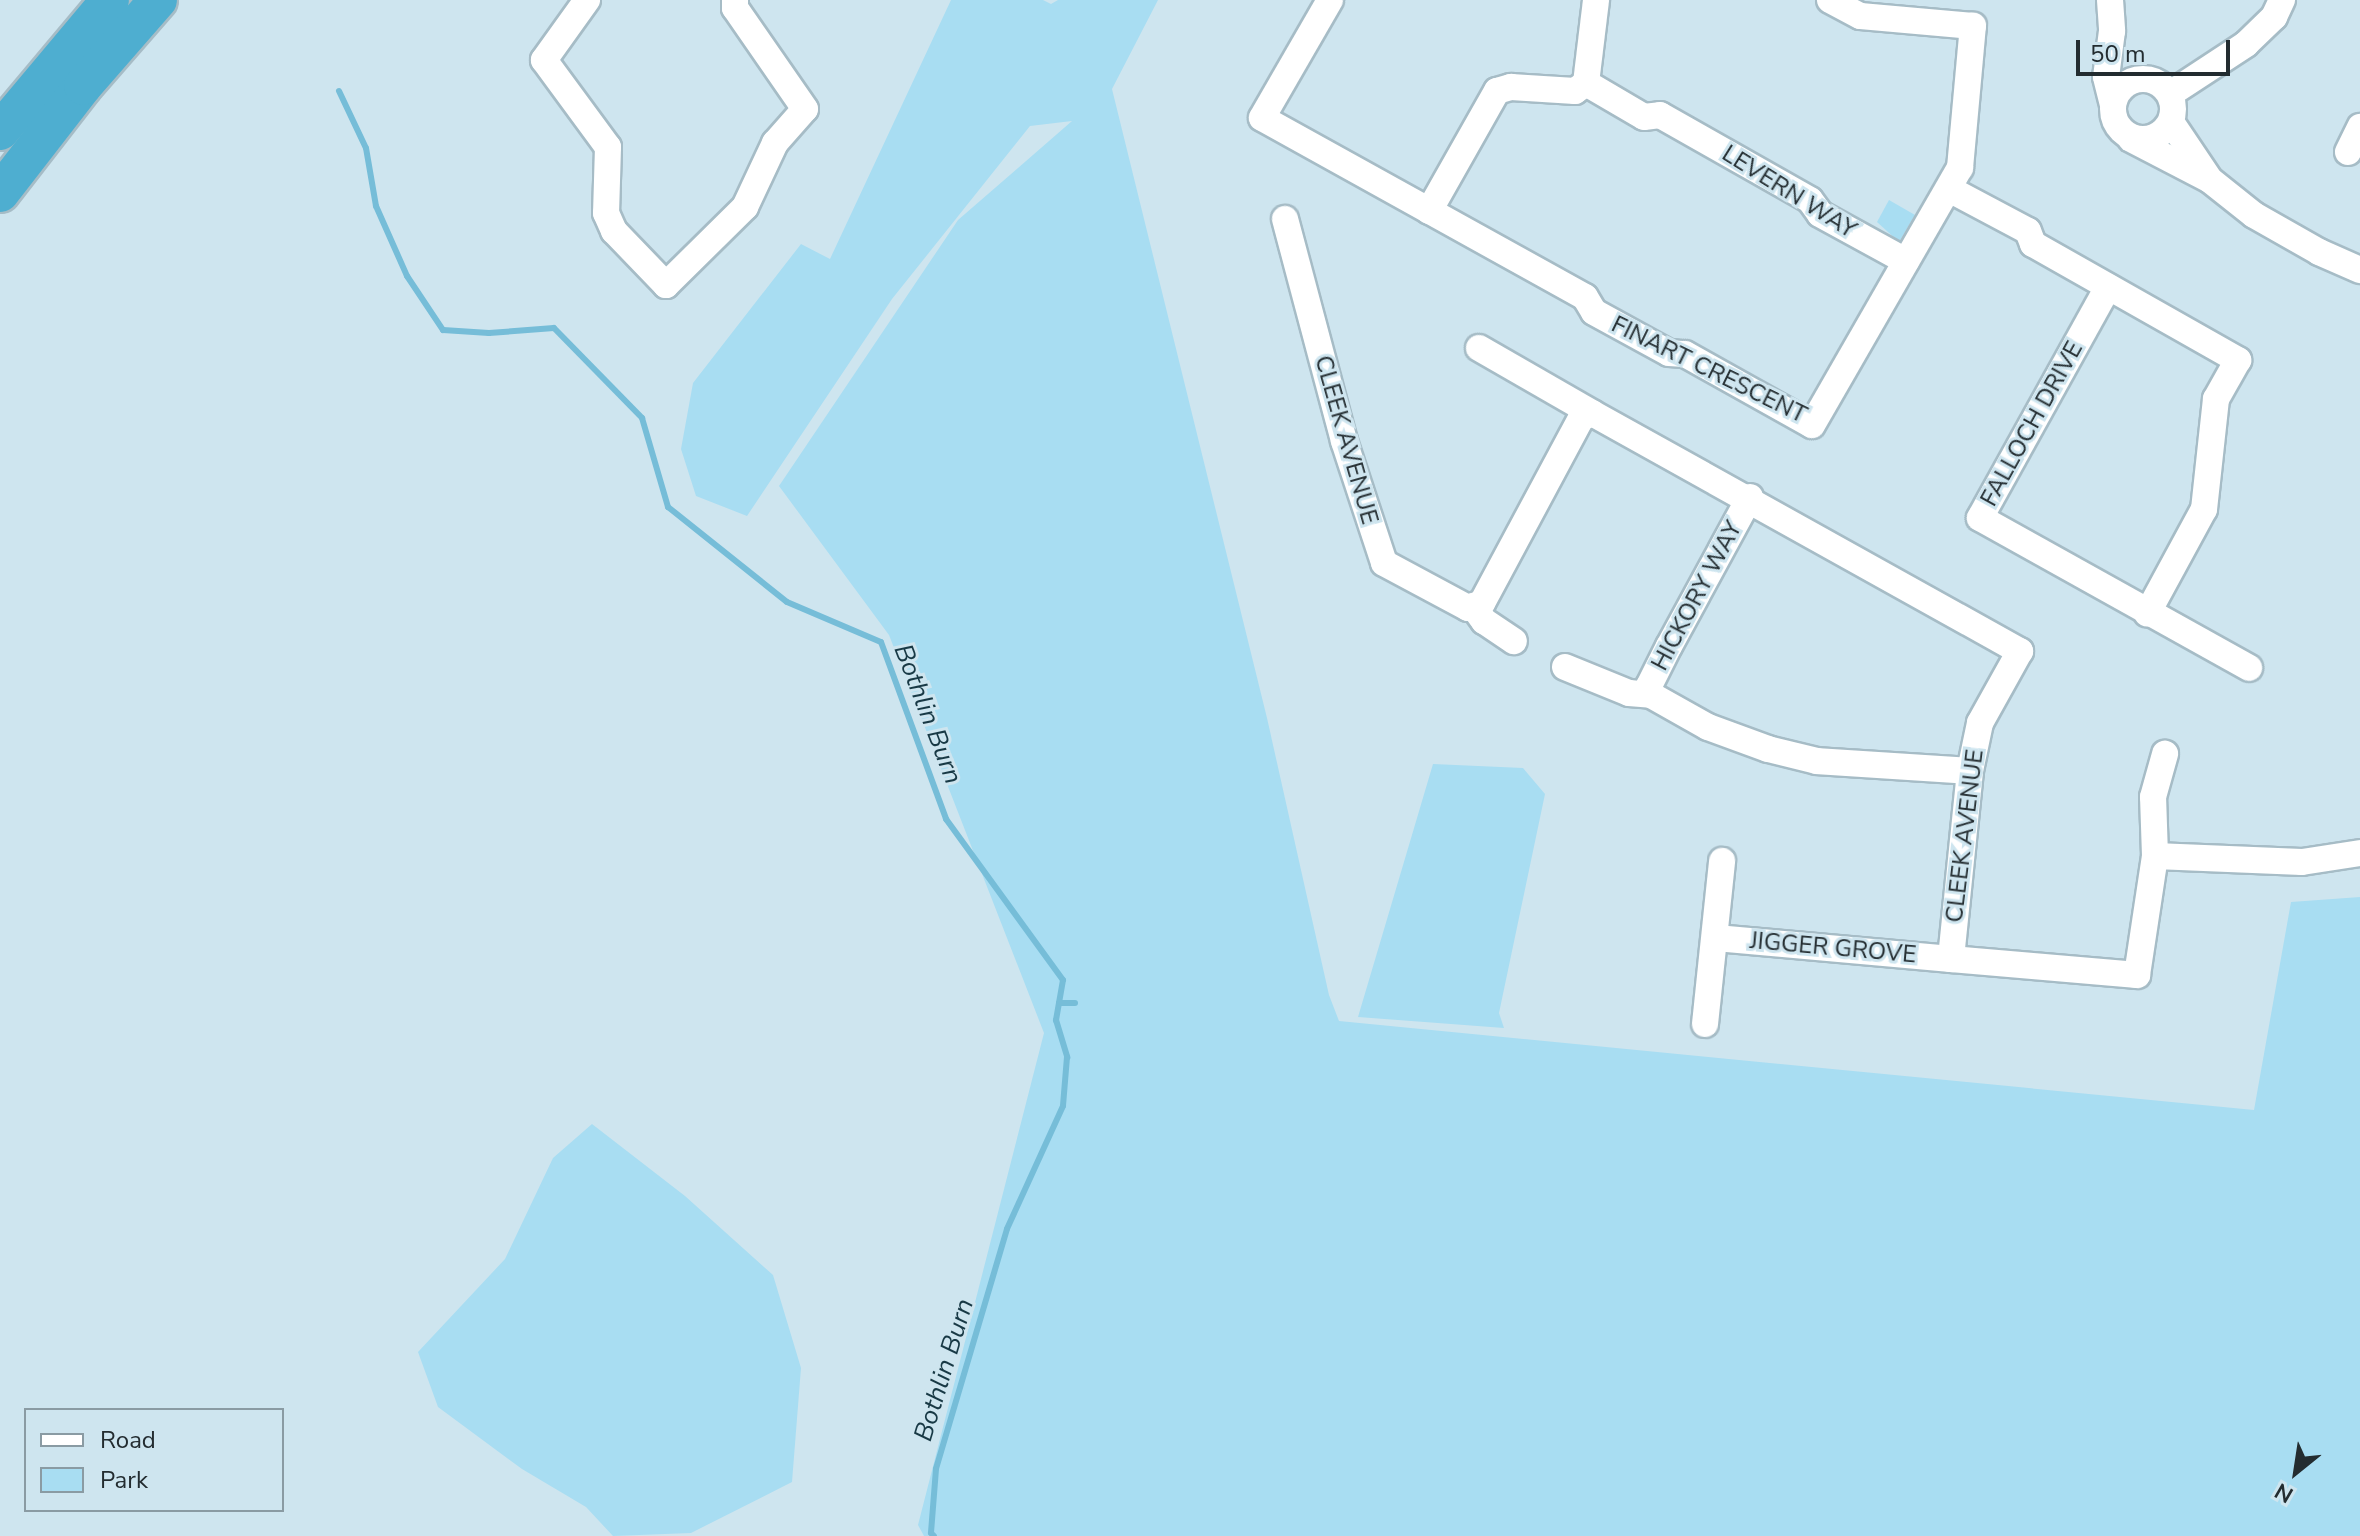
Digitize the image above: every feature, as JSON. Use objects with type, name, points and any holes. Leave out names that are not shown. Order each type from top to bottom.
[{"type":"highway","points":[[0,131],[110,0]]},
{"type":"highway","points":[[0,193],[83,86],[158,0]]},
{"type":"street","points":[[587,0],[544,60],[608,147],[606,213],[614,231],[666,285],[745,207],[775,143],[805,109],[735,8],[735,0]]},
{"type":"street","name":"FINART CRESCENT","points":[[1330,0],[1262,118],[1585,297],[1594,312],[1669,353],[1685,354],[1812,425],[1960,168],[1974,13],[1860,16],[1830,0]]},
{"type":"street","points":[[1429,211],[1497,91],[1511,87],[1575,91],[1586,83],[1596,0]]},
{"type":"street","points":[[2110,0],[2112,31],[2106,77],[2113,105]]},
{"type":"street","points":[[2170,94],[2246,44],[2274,17],[2282,0]]},
{"type":"street","points":[[2112,31],[2129,64],[2142,79]]},
{"type":"street","points":[[2131,139],[2147,140],[2162,134],[2171,122],[2174,108],[2170,94],[2161,84],[2142,79],[2123,85],[2112,114],[2119,129],[2131,139],[2210,180],[2254,215],[2319,252],[2360,270]]},
{"type":"street","name":"LEVERN WAY","points":[[1586,83],[1644,117],[1660,115],[1810,200],[1820,214],[1906,261]]},
{"type":"street","points":[[2171,122],[2210,180]]},
{"type":"street","points":[[2348,152],[2360,127]]},
{"type":"street","points":[[1949,189],[2028,231],[2033,244],[2238,360],[2216,399],[2204,509],[2147,614]]},
{"type":"street","name":"CLEEK AVENUE","points":[[1285,219],[1344,441],[1384,563],[1468,608],[1473,606],[1484,621],[1514,641]]},
{"type":"street","name":"FALLOCH DRIVE","points":[[2108,287],[1980,518],[2147,614],[2249,668]]},
{"type":"street","name":"CLEEK AVENUE","points":[[1479,348],[1592,413],[1750,497],[2020,651],[1980,723],[1970,771],[1951,959]]},
{"type":"street","points":[[1473,606],[1482,603],[1581,418],[1592,413]]},
{"type":"street","name":"HICKORY WAY","points":[[1651,695],[1649,686],[1750,497]]},
{"type":"street","name":"HICKORY WAY","points":[[1565,667],[1629,693],[1651,695],[1708,727],[1792,755],[1817,761],[1970,771]]},
{"type":"street","points":[[1951,959],[2137,975],[2155,856],[2153,797],[2165,754]]},
{"type":"street","points":[[2155,856],[2302,862],[2360,853]]},
{"type":"street","name":"JIGGER GROVE","points":[[1705,1024],[1722,861]]},
{"type":"street","name":"JIGGER GROVE","points":[[1716,938],[1951,959]]},
{"type":"green space","points":[[951,0],[1043,0],[1051,4],[1058,0],[1158,0],[1112,89],[1267,718],[1329,995],[1339,1021],[2254,1110],[2291,902],[2360,897],[2360,1536],[924,1536],[918,1525],[1044,1033],[889,635],[779,486],[958,220],[1072,121],[1030,126],[892,299],[747,516],[696,496],[681,449],[693,383],[801,244],[830,259]]},
{"type":"green space","points":[[1889,200],[1915,215],[1899,242],[1877,222]]},
{"type":"green space","points":[[1433,764],[1523,768],[1545,794],[1499,1013],[1504,1028],[1358,1017]]},
{"type":"green space","points":[[592,1124],[685,1196],[773,1275],[801,1368],[792,1482],[691,1533],[613,1536],[586,1507],[522,1469],[438,1407],[418,1352],[505,1259],[553,1158]]},
{"type":"waterway","name":"Bothlin Burn","points":[[339,91],[366,148],[376,206],[407,276],[443,330],[489,333],[554,328],[642,418],[668,507],[787,602],[881,642],[946,819],[1063,980],[1056,1020],[1067,1057],[1063,1106],[1007,1229],[936,1469],[931,1533],[934,1536]]},
{"type":"waterway","points":[[1059,1003],[1075,1003]]}]
